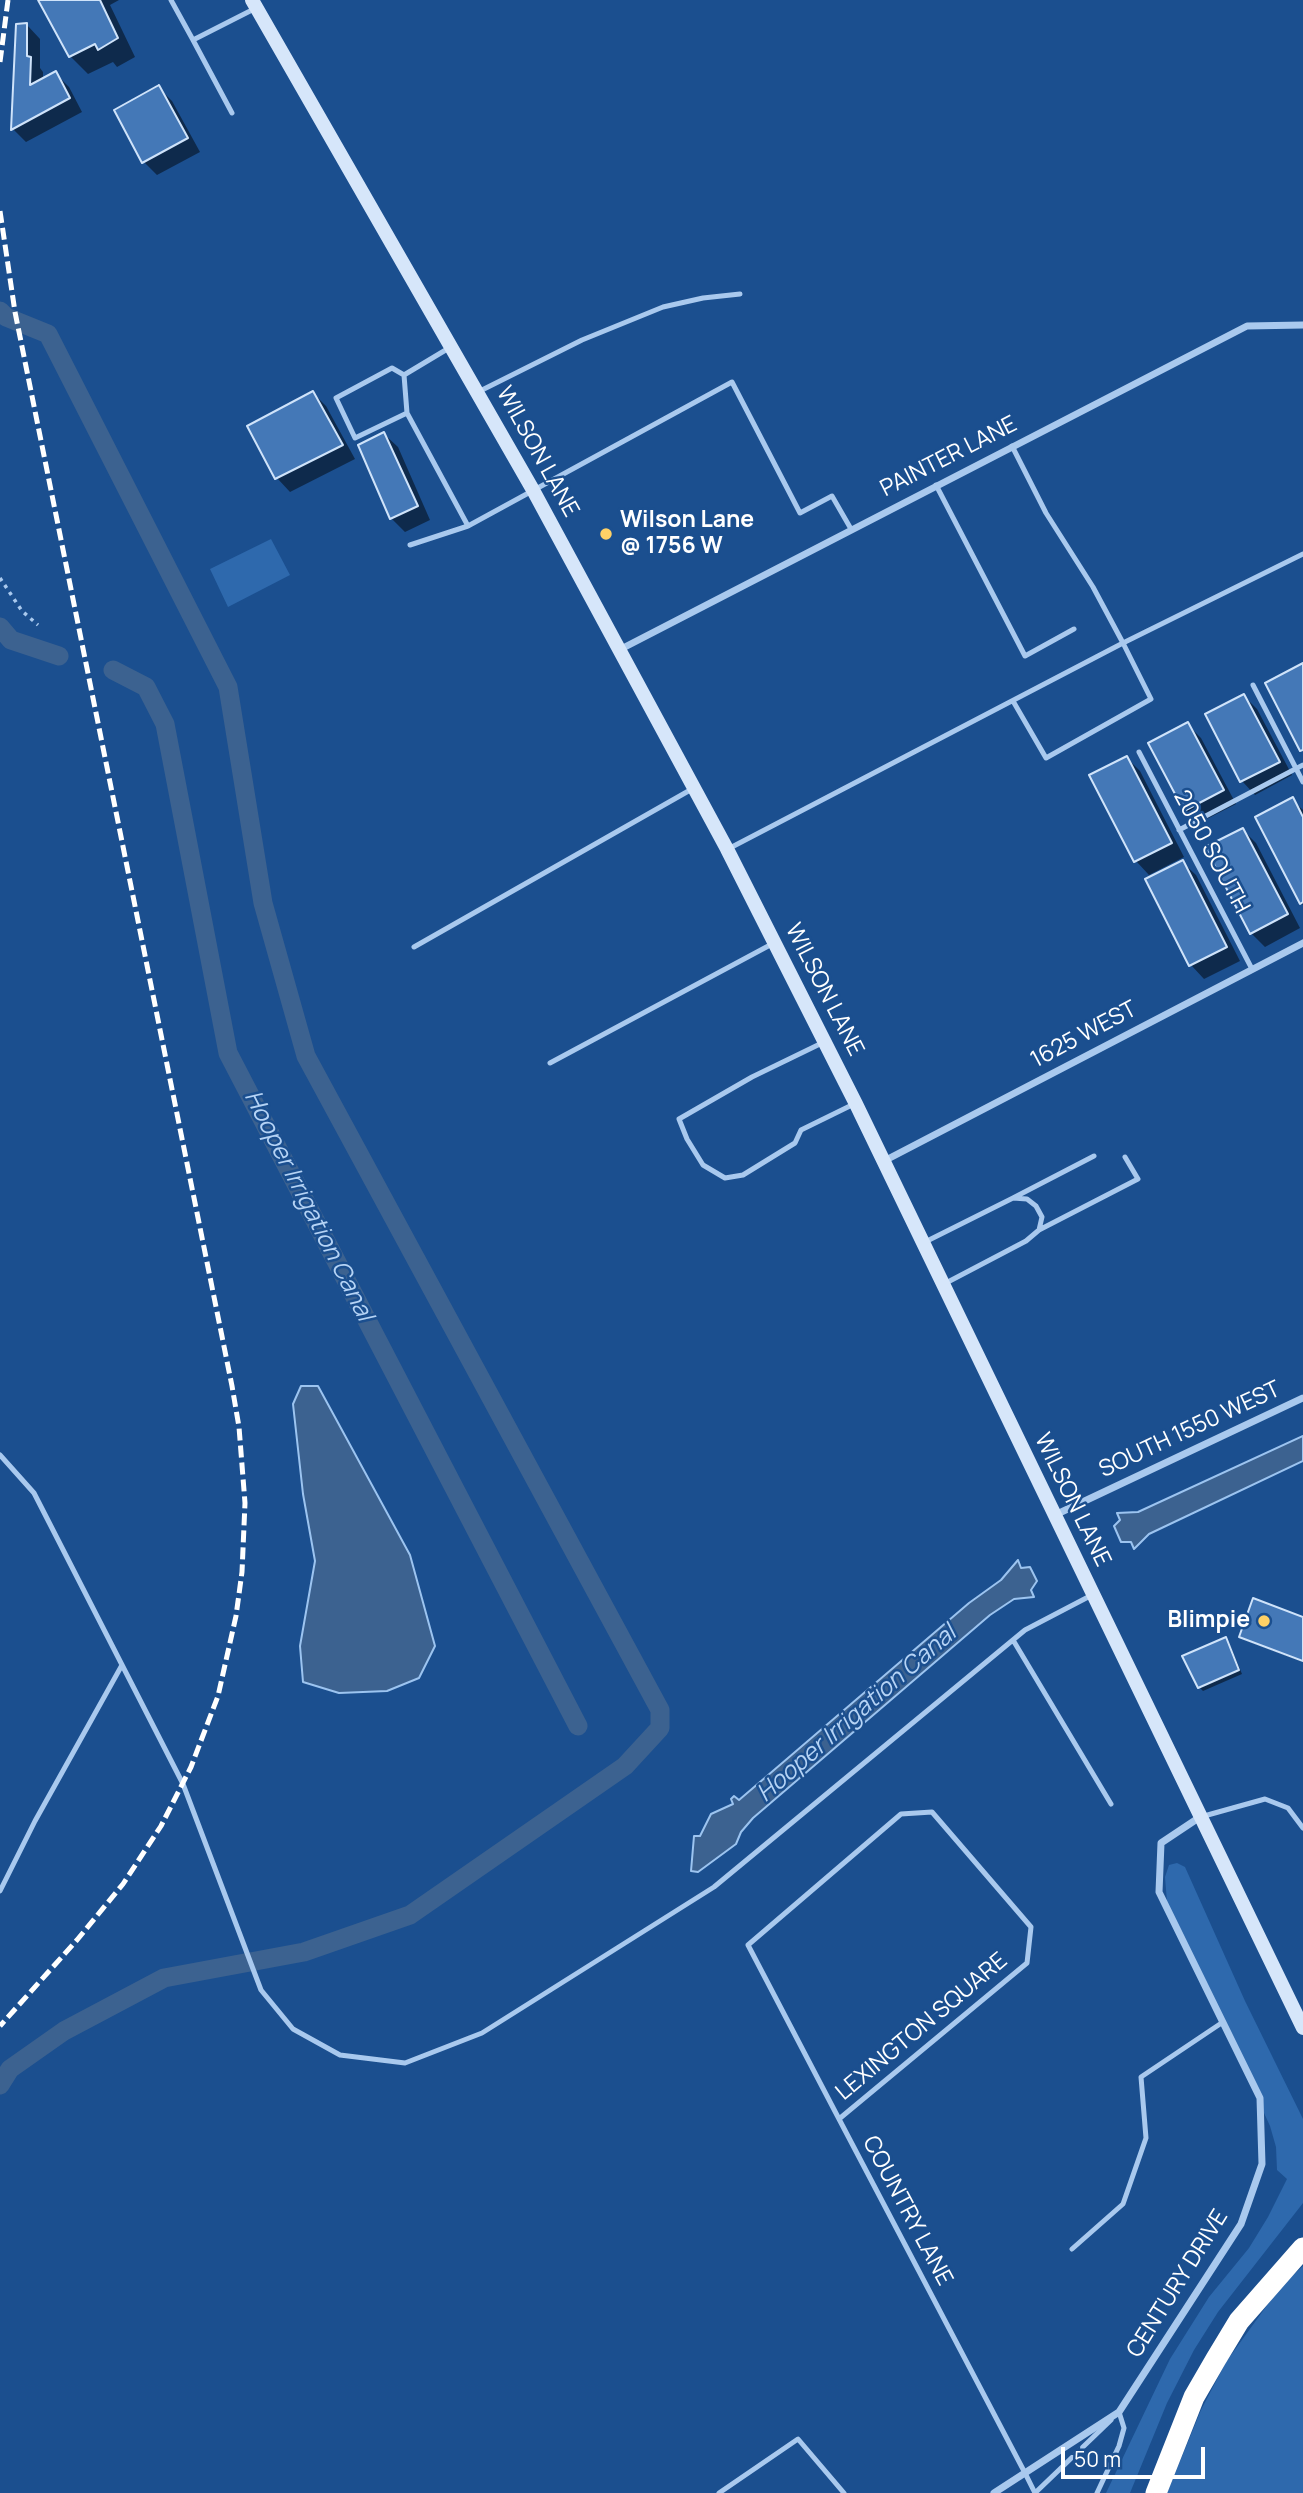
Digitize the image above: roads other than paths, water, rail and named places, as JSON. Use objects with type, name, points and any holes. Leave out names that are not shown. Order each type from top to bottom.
[{"type":"highway","points":[[1156,2493],[1194,2397],[1216,2359],[1239,2321],[1303,2248]]},
{"type":"main road","name":"WILSON LANE","points":[[254,4],[478,392],[695,787],[884,1161],[1303,2028]]},
{"type":"street","name":"PAINTER LANE","points":[[621,649],[1247,326],[1303,325]]},
{"type":"street","name":"1625 WEST","points":[[884,1161],[1303,943]]},
{"type":"street","name":"SOUTH 1550 WEST","points":[[1054,1515],[1303,1398]]},
{"type":"street","name":"CENTURY DRIVE","points":[[994,2493],[1119,2412],[1241,2224],[1262,2164],[1261,2098],[1159,1892],[1161,1843],[1200,1817]]},
{"type":"lane","points":[[171,0],[232,113]]},
{"type":"lane","points":[[193,40],[254,4]]},
{"type":"lane","points":[[478,392],[582,340],[663,307],[740,294]]},
{"type":"lane","points":[[404,375],[452,346]]},
{"type":"lane","points":[[404,375],[392,368],[336,398],[355,438],[407,413]]},
{"type":"lane","points":[[404,375],[407,413],[468,526]]},
{"type":"lane","points":[[410,544],[468,526],[732,382],[800,513],[832,496],[851,529]]},
{"type":"lane","points":[[1012,446],[1046,513],[1093,587],[1124,643],[1151,699],[1046,758],[1013,701]]},
{"type":"lane","points":[[936,485],[1025,656],[1074,629]]},
{"type":"lane","points":[[727,849],[1124,643],[1303,554]]},
{"type":"lane","points":[[1253,685],[1303,782]]},
{"type":"lane","name":"2050 SOUTH","points":[[1139,752],[1252,969]]},
{"type":"lane","points":[[1179,830],[1303,765]]},
{"type":"lane","points":[[414,947],[695,787]]},
{"type":"lane","points":[[550,1063],[775,942]]},
{"type":"lane","points":[[825,1041],[752,1077],[679,1119],[687,1139],[703,1165],[724,1178],[743,1175],[795,1143],[801,1130],[856,1104]]},
{"type":"lane","points":[[923,1243],[1094,1156]]},
{"type":"lane","points":[[944,1284],[1026,1241],[1039,1230],[1138,1180],[1125,1157]]},
{"type":"lane","points":[[1013,1198],[1027,1199],[1036,1206],[1042,1217],[1039,1230]]},
{"type":"lane","points":[[0,1455],[34,1493],[183,1784],[261,1990],[293,2029],[340,2055],[405,2063],[482,2034],[714,1887],[1025,1630],[1092,1594]]},
{"type":"lane","points":[[1013,1640],[1111,1804]]},
{"type":"lane","points":[[0,1891],[35,1821],[122,1665]]},
{"type":"lane","points":[[1200,1817],[1265,1799],[1288,1808],[1303,1828]]},
{"type":"lane","name":"LEXINGTON SQUARE","points":[[748,1945],[901,1814],[911,1813],[932,1812],[1031,1927],[1027,1963],[839,2119]]},
{"type":"lane","name":"COUNTRY LANE","points":[[748,1945],[1035,2493]]},
{"type":"lane","points":[[1072,2249],[1123,2204],[1146,2138],[1141,2077],[1223,2022]]},
{"type":"lane","points":[[1035,2493],[1119,2412],[1124,2428],[1119,2446],[1097,2493]]},
{"type":"lane","points":[[719,2493],[798,2439],[844,2493]]},
{"type":"water","points":[[301,1386],[318,1386],[410,1555],[435,1646],[419,1678],[387,1691],[339,1693],[303,1682],[300,1646],[315,1561],[303,1494],[293,1404]]},
{"type":"water","points":[[1303,1436],[1303,1461],[1149,1534],[1134,1549],[1131,1542],[1121,1542],[1114,1526],[1120,1520],[1117,1513],[1138,1512]]},
{"type":"water","points":[[1018,1560],[1021,1568],[1030,1567],[1037,1581],[1031,1590],[1034,1597],[1014,1599],[990,1615],[753,1818],[741,1832],[736,1844],[698,1872],[691,1871],[694,1836],[700,1836],[711,1814],[733,1804],[731,1799],[734,1796],[739,1800],[969,1603],[1001,1580]]},
{"type":"waterway","points":[[0,311],[6,317],[48,334],[228,687],[263,903],[306,1056],[660,1710],[660,1728],[625,1766],[410,1915],[304,1952],[164,1978],[64,2031],[10,2069],[0,2085]]},
{"type":"waterway","name":"Hooper Irrigation Canal","points":[[0,627],[11,640],[59,656]]},
{"type":"waterway","name":"Hooper Irrigation Canal","points":[[113,670],[146,687],[165,724],[228,1053],[578,1726]]},
{"type":"railway","points":[[0,62],[8,0]]},
{"type":"railway","points":[[0,211],[15,312],[232,1386],[239,1427],[245,1503],[242,1572],[236,1616],[218,1696],[191,1767],[161,1826],[123,1884],[0,2026]]},
{"type":"place","name":"Wilson Lane @ 1756 W","points":[[606,534]]},
{"type":"place","name":"Blimpie","points":[[1264,1621]]}]
